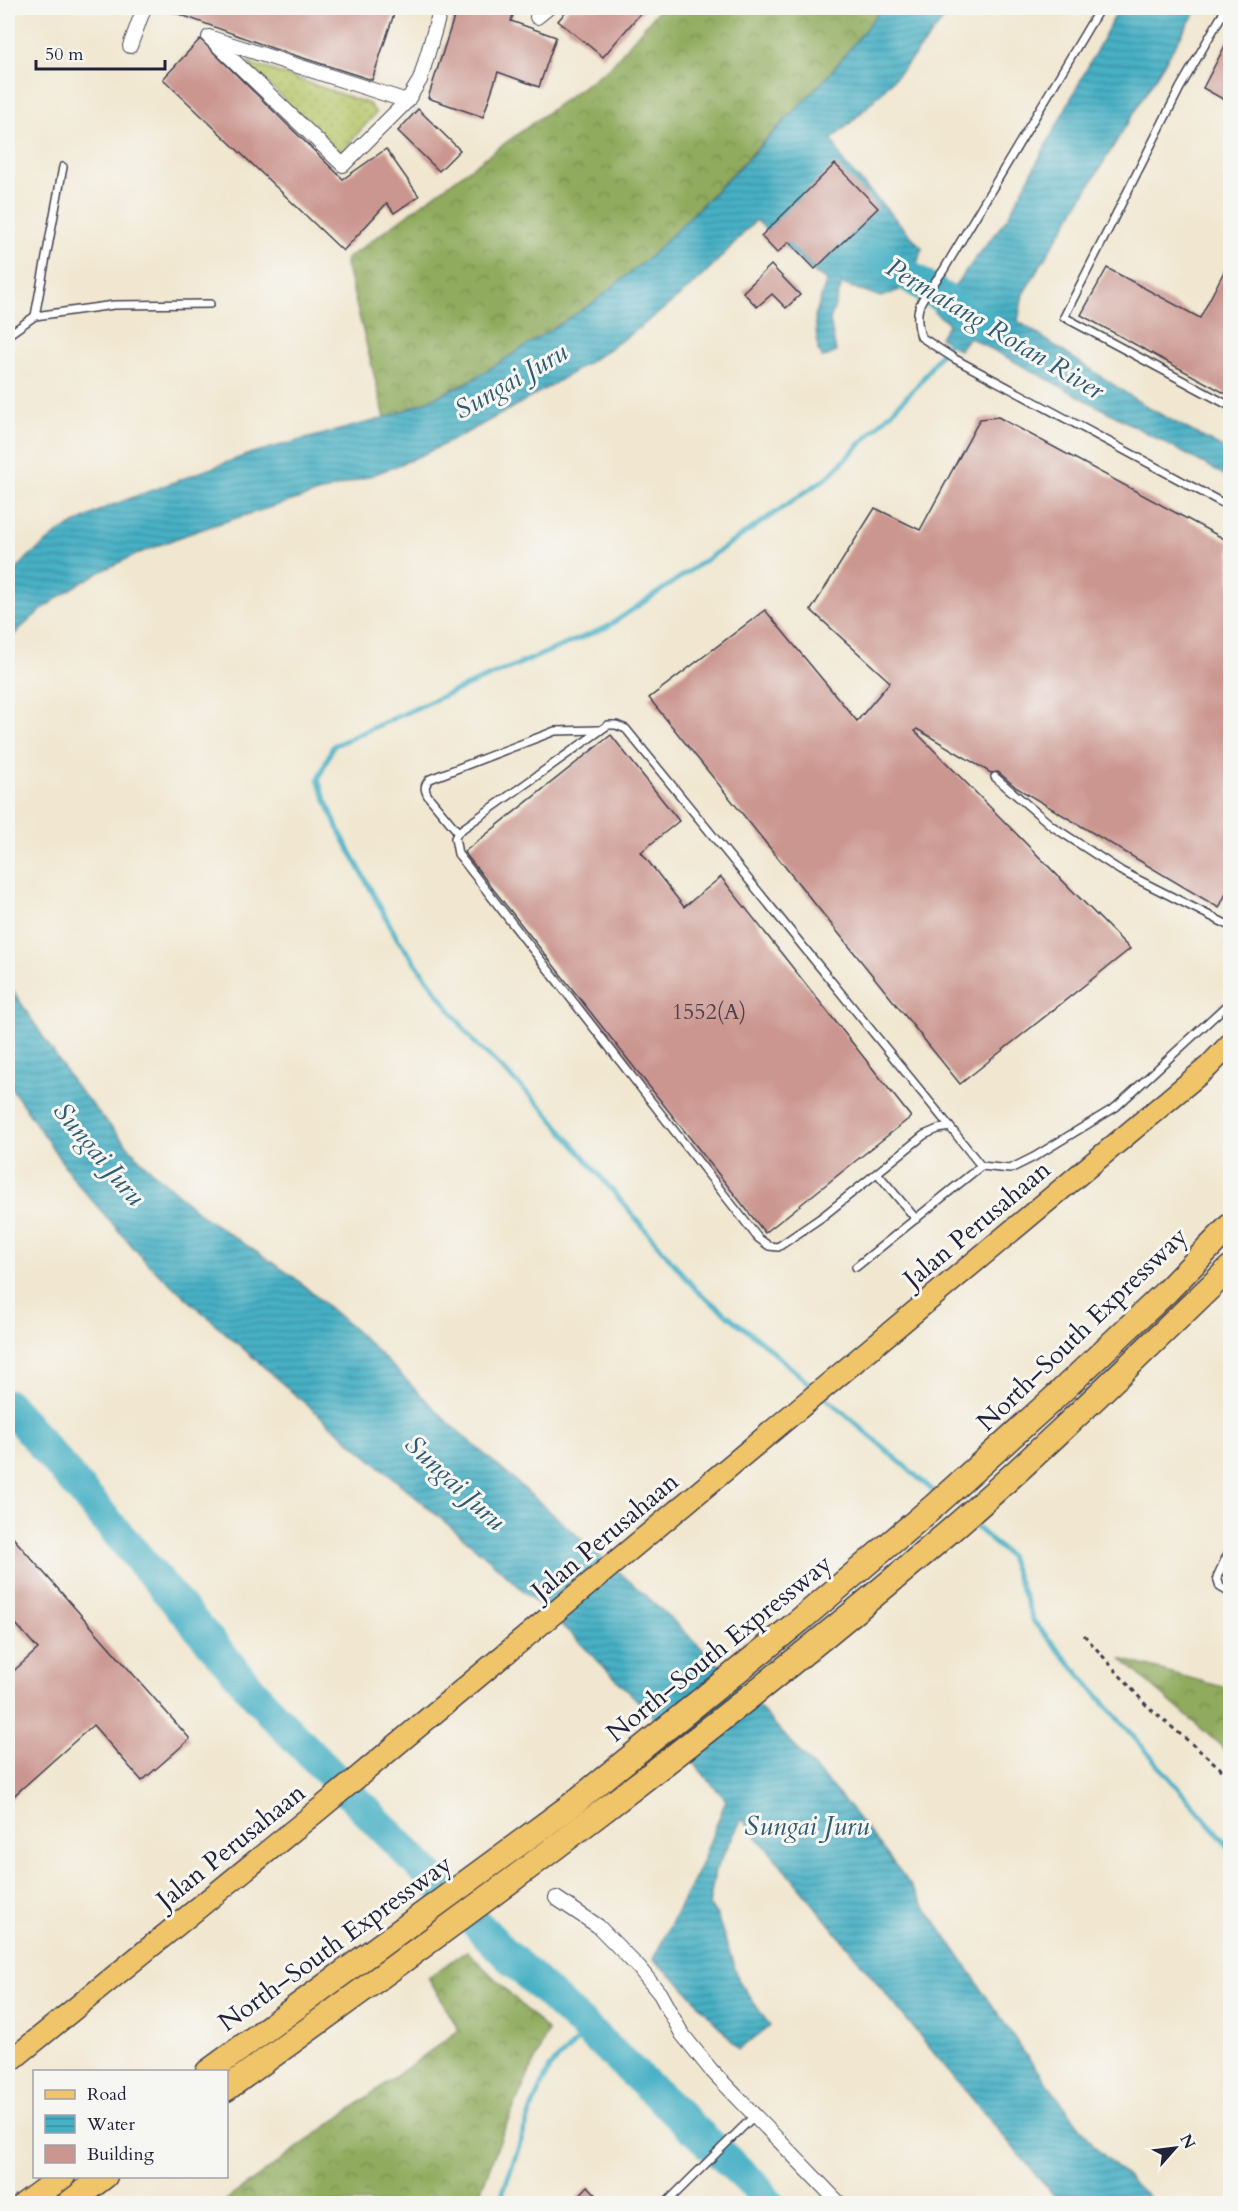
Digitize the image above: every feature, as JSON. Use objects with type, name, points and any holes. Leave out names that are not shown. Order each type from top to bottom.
[{"type":"highway","name":"North–South Expressway","points":[[211,2070],[569,1807],[799,1621],[962,1482],[1167,1291],[1230,1226]]},
{"type":"highway","points":[[228,2088],[497,1892],[648,1777],[817,1641],[952,1529],[1071,1422],[1230,1268]]},
{"type":"highway","points":[[25,2204],[60,2178]]},
{"type":"highway","points":[[68,2204],[102,2178]]},
{"type":"main road","name":"Jalan Perusahaan","points":[[8,2063],[322,1807],[1209,1066],[1230,1044]]},
{"type":"street","points":[[130,46],[144,8]]},
{"type":"street","points":[[407,100],[209,37],[343,165],[407,100],[420,80],[441,8]]},
{"type":"street","points":[[539,8],[537,16],[548,8]]},
{"type":"street","points":[[556,1899],[598,1926],[639,1968],[660,1994],[682,2034],[711,2070],[840,2204]]},
{"type":"lane","points":[[1100,8],[943,271],[920,303],[915,320],[921,337],[956,359],[1230,507]]},
{"type":"lane","points":[[1226,8],[1180,88],[1064,317],[1230,406]]},
{"type":"lane","points":[[35,316],[63,167]]},
{"type":"lane","points":[[8,335],[35,316],[114,305],[210,304]]},
{"type":"lane","points":[[950,1127],[924,1135],[822,1217],[778,1247],[769,1246],[758,1238],[458,854],[455,837],[458,832],[600,730],[608,725],[626,729],[950,1127],[981,1166]]},
{"type":"lane","points":[[458,832],[428,796],[425,789],[430,779],[555,731],[600,730]]},
{"type":"lane","points":[[995,777],[1052,826],[1121,871],[1230,926]]},
{"type":"lane","points":[[856,1267],[981,1166],[1010,1169],[1116,1107],[1230,1002]]},
{"type":"lane","points":[[878,1174],[916,1219]]},
{"type":"lane","points":[[1230,1550],[1217,1577],[1220,1587],[1230,1593]]},
{"type":"lane","points":[[665,2204],[754,2116]]},
{"type":"path","points":[[1084,1635],[1147,1707],[1219,1767],[1230,1780]]},
{"type":"green space","points":[[660,8],[882,8],[829,75],[653,254],[593,303],[516,353],[469,381],[385,418],[345,260],[611,66]]},
{"type":"green space","points":[[248,62],[369,104],[376,113],[342,151],[336,150]]},
{"type":"green space","points":[[1121,1659],[1230,1689],[1230,1756],[1220,1745]]},
{"type":"green space","points":[[467,1951],[548,2031],[504,2130],[476,2203],[222,2203],[459,2030],[428,1977]]},
{"type":"water","name":"Sungai Juru","points":[[882,8],[952,8],[896,77],[832,139],[844,163],[922,248],[910,286],[881,297],[842,284],[830,320],[836,352],[823,358],[818,350],[815,316],[827,279],[817,275],[756,220],[702,277],[640,328],[525,401],[428,452],[383,471],[184,536],[135,555],[88,579],[45,607],[8,641],[8,580],[28,557],[61,531],[107,507],[252,453],[385,418],[423,403],[469,382],[593,303],[653,254],[756,151],[829,75]]},
{"type":"water","points":[[1119,8],[1198,8],[1023,294],[1018,321],[1147,407],[1230,452],[1230,478],[969,337],[959,350],[940,337],[949,323],[934,312],[1008,217]]},
{"type":"water","name":"Sungai Juru","points":[[8,983],[74,1084],[141,1161],[201,1215],[294,1277],[366,1340],[449,1423],[652,1601],[729,1674],[847,1804],[903,1875],[1025,2054],[1096,2148],[1155,2203],[1060,2203],[742,1819],[715,1871],[709,1905],[717,1915],[739,1981],[770,2026],[739,2049],[682,1985],[653,1959],[699,1869],[726,1800],[648,1711],[571,1634],[492,1562],[293,1393],[147,1263],[75,1181],[8,1083]]},
{"type":"building","points":[[165,8],[396,8],[372,80],[272,48]]},
{"type":"building","points":[[457,8],[515,8],[511,21],[556,37],[539,87],[498,72],[483,117],[428,98]]},
{"type":"building","points":[[569,8],[645,8],[603,57],[558,21]]},
{"type":"building","points":[[1230,36],[1230,103],[1203,88]]},
{"type":"building","points":[[200,39],[343,179],[386,149],[419,196],[394,213],[387,203],[343,251],[163,79]]},
{"type":"building","points":[[418,109],[460,150],[439,171],[398,131]]},
{"type":"building","points":[[835,164],[878,208],[815,269],[789,242],[777,253],[761,236]]},
{"type":"building","points":[[1230,260],[1230,396],[1081,315],[1107,268],[1200,318]]},
{"type":"building","points":[[771,265],[800,295],[786,308],[772,294],[757,307],[743,292]]},
{"type":"building","points":[[998,417],[1230,542],[1230,885],[1219,908],[1017,788],[998,772],[991,773],[917,729],[915,731],[1130,949],[960,1084],[649,698],[765,610],[857,721],[890,682],[811,610],[875,508],[920,530],[980,419]]},
{"type":"building","points":[[611,735],[679,821],[641,852],[684,907],[721,877],[911,1117],[765,1233],[464,852]]},
{"type":"building","points":[[8,1532],[190,1739],[142,1781],[93,1725],[8,1801],[8,1676],[38,1649],[8,1615]]},
{"type":"building","points":[[588,2186],[605,2204],[571,2204]]},
{"type":"waterway","name":"Permatang Rotan River","points":[[877,256],[979,321]]},
{"type":"waterway","points":[[815,1389],[763,1343],[697,1291],[542,1107],[474,1042],[397,938],[337,827],[318,780],[333,746],[445,695],[607,627],[829,476],[919,384],[951,339]]},
{"type":"waterway","points":[[823,1395],[938,1495]]},
{"type":"waterway","points":[[8,1405],[271,1713],[506,1954],[754,2185],[769,2204]]},
{"type":"waterway","points":[[970,1522],[1009,1556],[1034,1622],[1230,1848]]},
{"type":"waterway","points":[[499,2204],[534,2102],[550,2067],[589,2030]]}]
